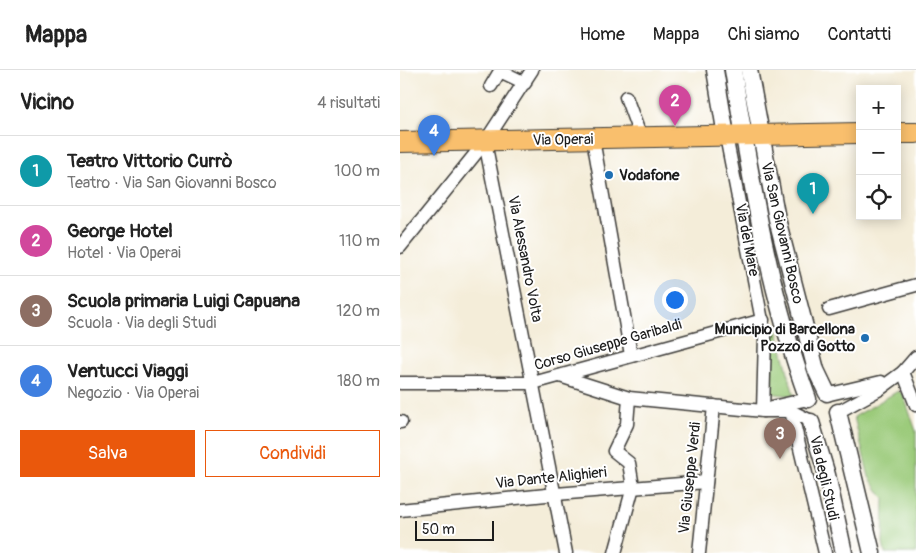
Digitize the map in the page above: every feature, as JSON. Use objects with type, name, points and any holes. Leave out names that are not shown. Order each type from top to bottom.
[{"type":"main road","name":"Via Operai","points":[[400,142],[485,142],[856,133]]},
{"type":"main road","points":[[901,133],[916,133]]},
{"type":"street","points":[[400,246],[485,142],[532,70]]},
{"type":"street","name":"Via del Mare","points":[[715,70],[743,135],[765,336],[763,411]]},
{"type":"street","name":"Via San Giovanni Bosco","points":[[733,70],[758,220],[784,319],[808,399]]},
{"type":"street","name":"Via San Giovanni Bosco","points":[[749,70],[743,135],[778,219],[816,370],[829,394]]},
{"type":"street","points":[[491,86],[500,71],[524,83]]},
{"type":"street","points":[[626,97],[641,138]]},
{"type":"street","points":[[593,139],[631,355]]},
{"type":"street","name":"Via Alessandro Volta","points":[[485,142],[556,494],[566,553]]},
{"type":"street","points":[[829,310],[916,286]]},
{"type":"street","name":"Corso Giuseppe Garibaldi","points":[[400,384],[533,383],[763,320]]},
{"type":"street","points":[[560,376],[629,398],[763,411],[791,411],[819,425],[827,424],[834,420],[838,412],[880,389],[899,375],[916,357]]},
{"type":"street","points":[[763,411],[779,404],[808,399],[817,393],[829,394],[899,375]]},
{"type":"street","points":[[899,375],[916,405]]},
{"type":"street","points":[[829,394],[837,402],[872,553]]},
{"type":"street","points":[[615,553],[633,487],[629,463],[614,451],[627,424],[629,398]]},
{"type":"street","points":[[808,399],[805,408],[827,475],[844,553]]},
{"type":"street","name":"Via Giuseppe Verdi","points":[[699,553],[714,406]]},
{"type":"street","name":"Via degli Studi","points":[[791,411],[825,553]]},
{"type":"street","name":"Via Dante Alighieri","points":[[400,510],[556,494],[706,482]]},
{"type":"green space","points":[[777,329],[794,396],[768,393],[771,331]]},
{"type":"green space","points":[[898,391],[903,394],[916,431],[916,553],[885,553],[883,543],[884,499],[869,477],[854,417]]},
{"type":"place","name":"George Hotel","points":[[675,126]]},
{"type":"place","name":"Ventucci Viaggi","points":[[434,156]]},
{"type":"place","name":"Vodafone","points":[[609,175]]},
{"type":"place","name":"Teatro Vittorio Currò","points":[[813,214]]},
{"type":"place","name":"Municipio di Barcellona Pozzo di Gotto","points":[[865,338]]},
{"type":"place","name":"Scuola primaria Luigi Capuana","points":[[780,459]]}]
